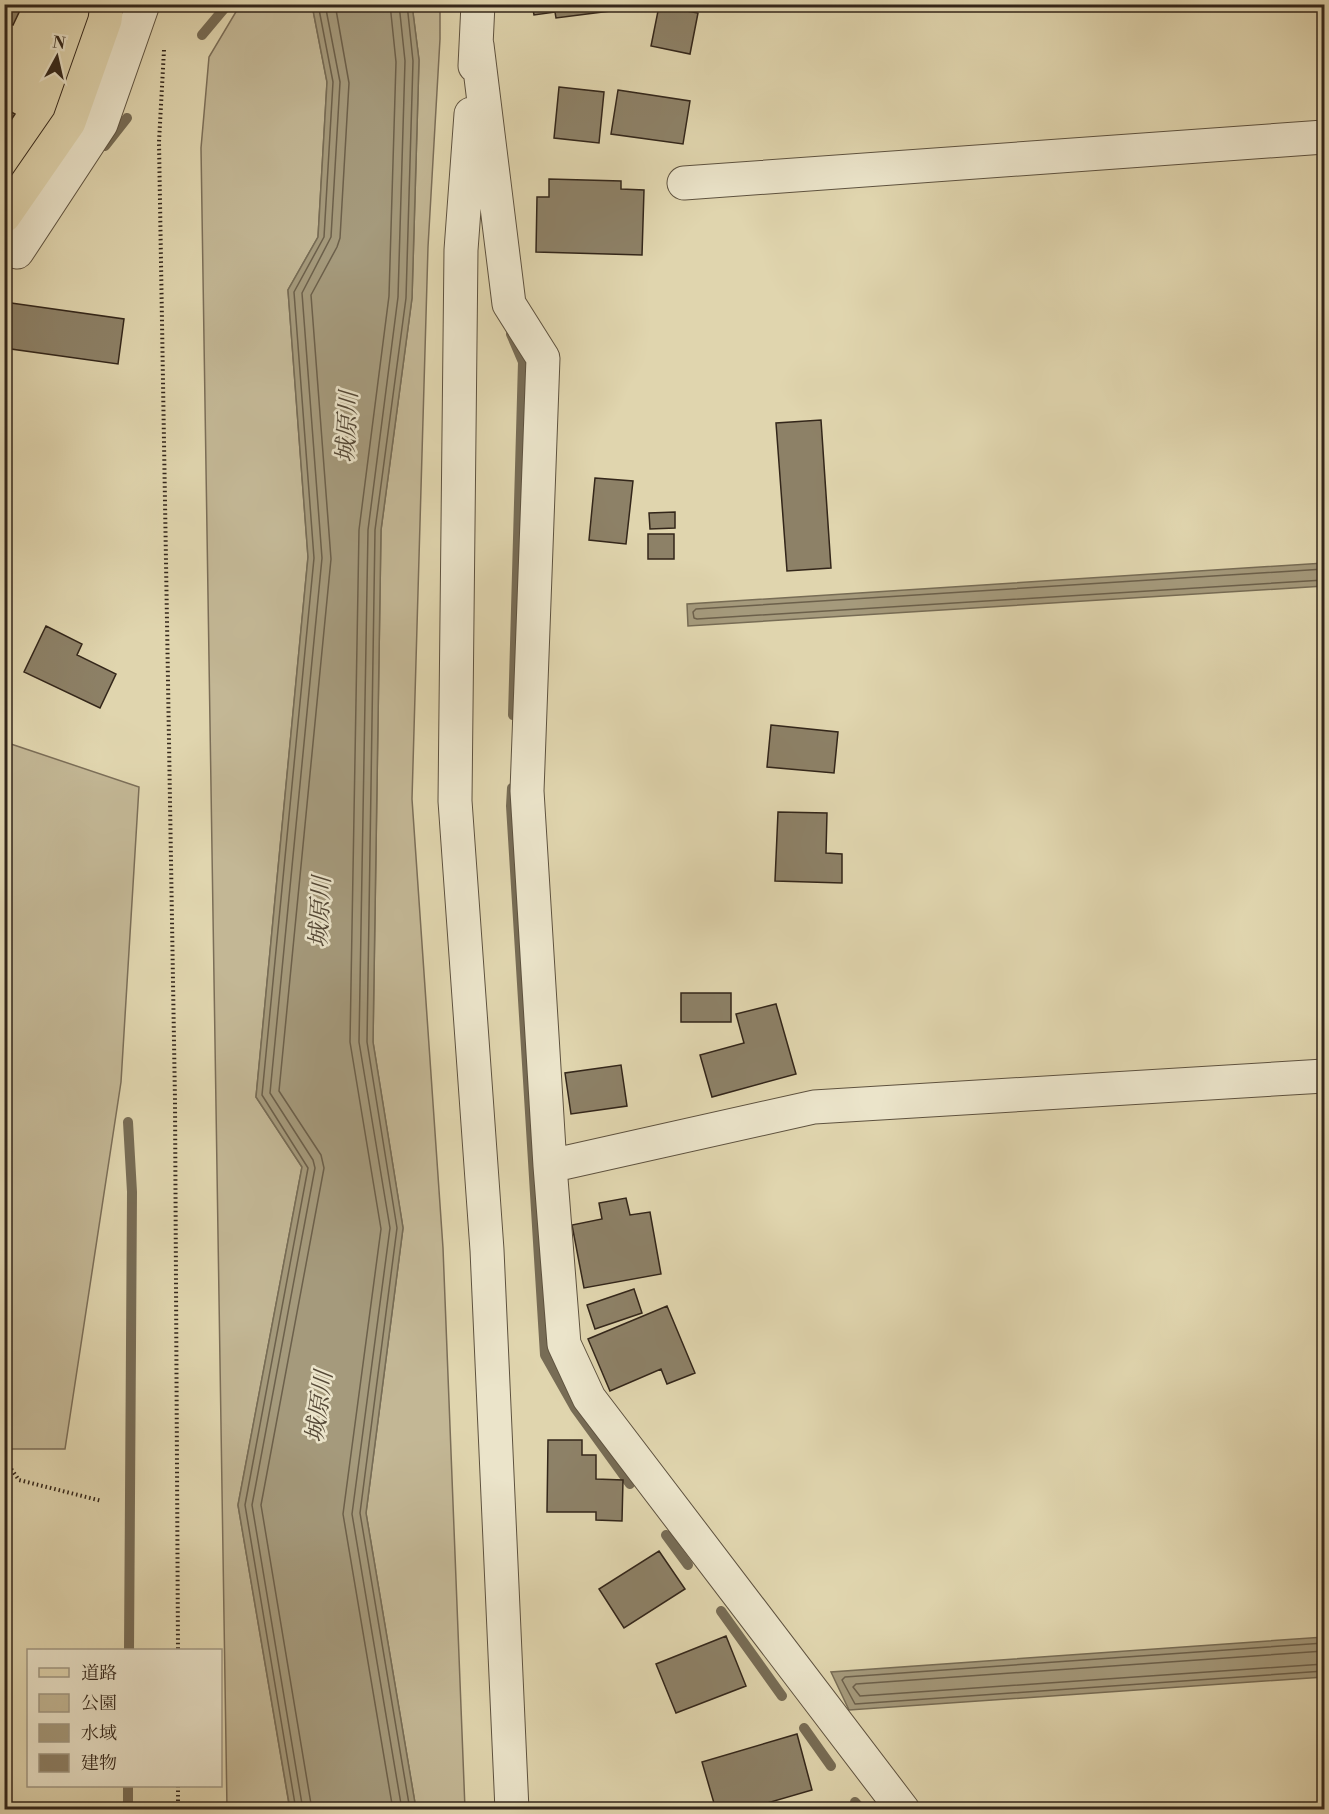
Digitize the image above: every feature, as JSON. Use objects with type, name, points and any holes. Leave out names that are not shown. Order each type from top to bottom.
[{"type":"main road","points":[[4,216],[69,122],[105,20],[106,4]]},
{"type":"street","points":[[4,250],[17,252],[101,124],[143,4]]},
{"type":"street","points":[[478,4],[477,45],[460,250],[455,801],[487,1250],[512,1809]]},
{"type":"street","points":[[477,45],[509,304],[543,358],[526,791],[564,1344],[589,1398],[903,1809]]},
{"type":"street","points":[[684,183],[1324,137]]},
{"type":"street","points":[[550,1166],[814,1107],[1324,1076]]},
{"type":"path","points":[[165,39],[159,142],[175,1101],[178,1649]]},
{"type":"path","points":[[4,1466],[9,1466],[19,1480],[102,1502]]},
{"type":"path","points":[[178,1787],[178,1809]]},
{"type":"green space","points":[[240,5],[312,5],[327,82],[318,237],[288,290],[308,557],[256,1097],[302,1167],[238,1505],[290,1810],[227,1809],[201,148],[209,57]]},
{"type":"green space","points":[[412,5],[440,5],[428,247],[412,799],[443,1248],[465,1809],[416,1809],[366,1513],[403,1228],[373,1042],[381,530],[412,298],[419,60]]},
{"type":"green space","points":[[5,742],[139,787],[121,1082],[65,1449],[5,1449]]},
{"type":"water","name":"城原川","points":[[312,5],[412,5],[419,60],[412,298],[381,530],[373,1042],[403,1228],[366,1513],[416,1809],[290,1809],[238,1505],[302,1167],[256,1097],[308,557],[288,290],[318,237],[327,82]]},
{"type":"water","points":[[1324,563],[1324,586],[688,626],[687,604]]},
{"type":"water","points":[[1324,1637],[1324,1677],[849,1710],[831,1672]]},
{"type":"building","points":[[4,4],[23,4],[13,25],[4,21]]},
{"type":"building","points":[[532,4],[618,4],[618,10],[556,18],[555,12],[534,15]]},
{"type":"building","points":[[659,6],[698,13],[690,54],[651,46]]},
{"type":"building","points":[[559,87],[604,92],[599,143],[554,138]]},
{"type":"building","points":[[618,90],[690,101],[683,144],[611,134]]},
{"type":"building","points":[[4,108],[15,114],[4,131]]},
{"type":"building","points":[[549,179],[621,181],[621,189],[644,190],[642,255],[536,252],[537,197],[549,197]]},
{"type":"building","points":[[4,302],[124,319],[118,364],[4,348]]},
{"type":"building","points":[[821,420],[831,568],[787,571],[776,423]]},
{"type":"building","points":[[595,478],[633,481],[626,544],[589,540]]},
{"type":"building","points":[[675,512],[675,528],[650,529],[649,513]]},
{"type":"building","points":[[648,534],[674,534],[674,559],[648,559]]},
{"type":"building","points":[[46,626],[82,644],[77,655],[116,674],[100,708],[24,672]]},
{"type":"building","points":[[771,725],[838,732],[834,773],[767,767]]},
{"type":"building","points":[[778,812],[827,813],[826,853],[842,854],[842,883],[775,881]]},
{"type":"building","points":[[681,993],[731,993],[731,1022],[681,1022]]},
{"type":"building","points":[[776,1004],[796,1074],[712,1097],[700,1055],[744,1043],[736,1014]]},
{"type":"building","points":[[621,1065],[627,1106],[571,1114],[565,1073]]},
{"type":"building","points":[[626,1198],[630,1215],[650,1212],[661,1274],[584,1288],[572,1225],[602,1219],[599,1203]]},
{"type":"building","points":[[634,1289],[642,1313],[595,1329],[587,1305]]},
{"type":"building","points":[[667,1306],[695,1373],[667,1384],[661,1369],[610,1391],[588,1339]]},
{"type":"building","points":[[548,1440],[582,1440],[582,1455],[596,1455],[596,1479],[623,1480],[622,1521],[596,1520],[596,1512],[547,1512]]},
{"type":"building","points":[[659,1551],[685,1589],[624,1628],[599,1589]]},
{"type":"building","points":[[726,1636],[746,1686],[676,1713],[656,1664]]},
{"type":"building","points":[[797,1734],[812,1790],[743,1810],[716,1810],[702,1762]]},
{"type":"waterway","points":[[202,35],[228,4]]},
{"type":"waterway","points":[[105,146],[127,118]]},
{"type":"waterway","points":[[511,334],[523,362],[513,715]]},
{"type":"waterway","points":[[512,788],[511,806],[545,1355],[575,1408],[630,1484]]},
{"type":"waterway","points":[[128,1122],[132,1192],[129,1649]]},
{"type":"waterway","points":[[666,1535],[688,1565]]},
{"type":"waterway","points":[[721,1611],[782,1696]]},
{"type":"waterway","points":[[804,1728],[831,1766]]},
{"type":"waterway","points":[[128,1787],[128,1810]]},
{"type":"waterway","points":[[855,1802],[862,1810]]}]
